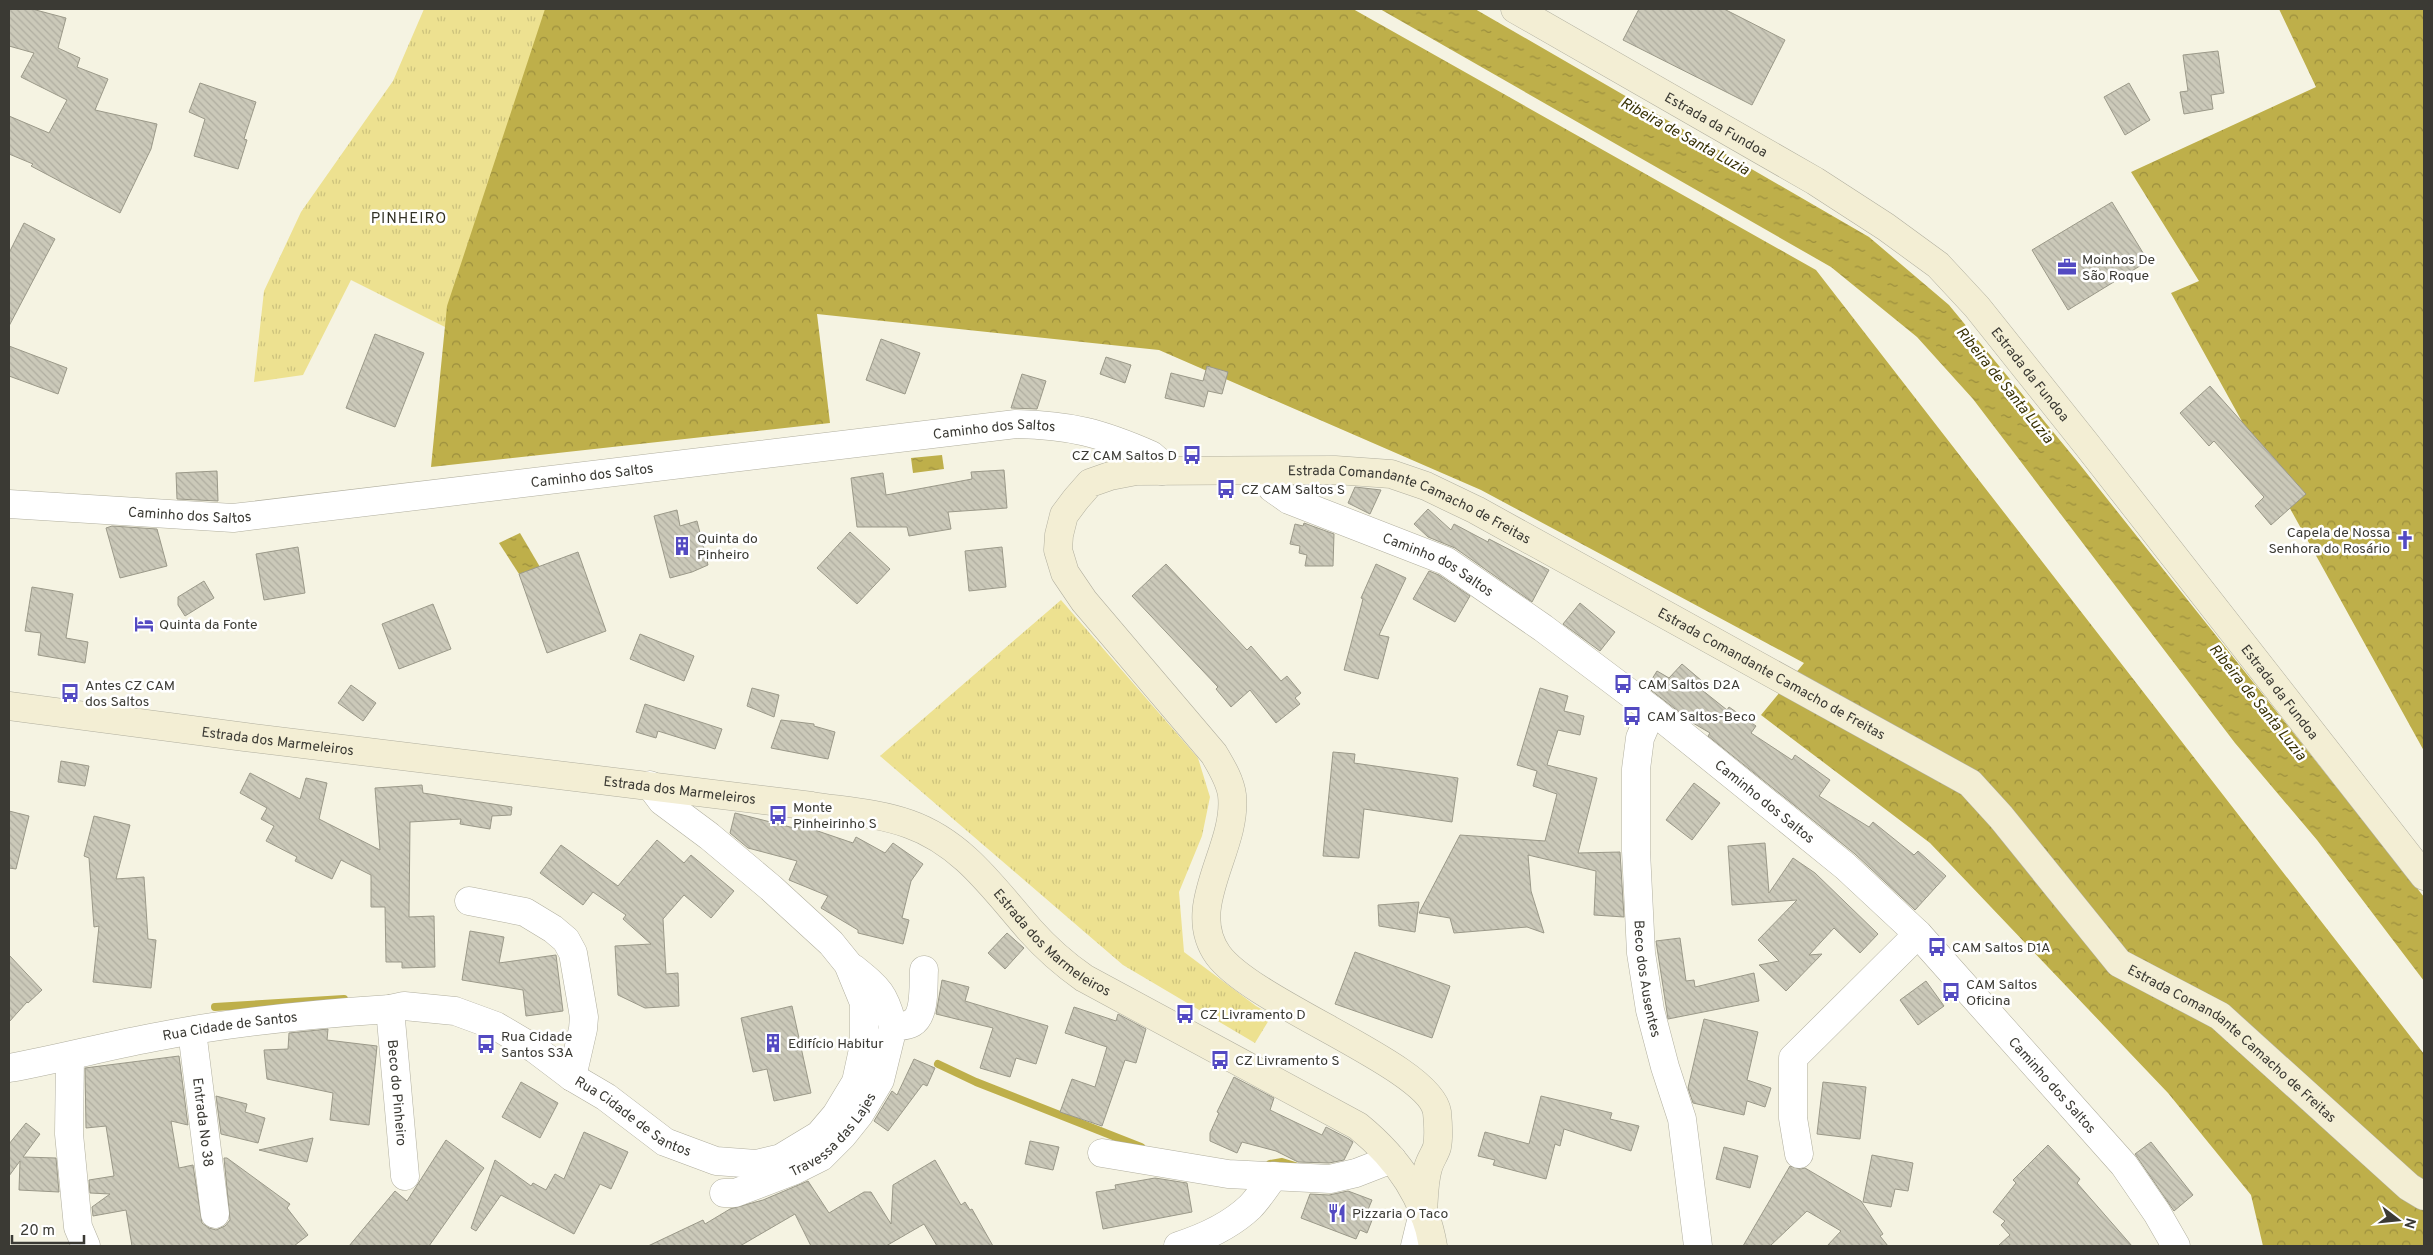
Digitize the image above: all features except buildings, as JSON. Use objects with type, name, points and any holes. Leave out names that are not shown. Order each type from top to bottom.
[{"type":"main road","name":"Estrada da Fundoa","points":[[1515,9],[1814,181],[1886,226],[1938,265],[1977,307],[2087,444],[2424,876]]},
{"type":"main road","name":"Estrada Comandante Camacho de Freitas","points":[[1423,1213],[1428,1169],[1437,1146],[1437,1111],[1418,1084],[1266,993],[1232,970],[1209,941],[1205,924],[1210,892],[1232,821],[1232,794],[1226,774],[1214,754],[1084,601],[1065,573],[1058,550],[1064,515],[1090,483],[1136,471],[1335,470],[1391,474],[1426,486],[1476,510],[1970,783],[2001,817],[2119,963],[2220,1016],[2409,1188],[2424,1196]]},
{"type":"main road","name":"Estrada dos Marmeleiros","points":[[9,706],[245,737],[650,785],[881,816],[910,824],[945,842],[970,861],[1060,961],[1084,978],[1358,1126],[1376,1140],[1406,1175],[1423,1213],[1433,1246]]},
{"type":"street","name":"Caminho dos Saltos","points":[[9,504],[233,518],[1016,424],[1057,425],[1086,430],[1123,442],[1151,455],[1158,461],[1162,471]]},
{"type":"street","name":"Caminho dos Saltos","points":[[1261,471],[1272,488],[1289,500],[1446,562],[1543,628],[1652,710],[1845,866],[1918,934],[2124,1166],[2157,1213],[2176,1246]]},
{"type":"street","name":"Beco dos Ausentes","points":[[1652,710],[1640,738],[1636,769],[1636,851],[1641,953],[1650,1010],[1682,1119],[1698,1246]]},
{"type":"street","name":"Rua Cidade de Santos","points":[[9,1068],[70,1057],[160,1036],[300,1014],[390,1009],[404,1006],[455,1011],[496,1026],[535,1049],[572,1077],[606,1097],[665,1142],[719,1162],[756,1164],[782,1158],[819,1135],[836,1115],[856,1082],[864,1046],[864,1004],[848,964],[831,944],[771,888],[709,836],[662,801],[650,785]]},
{"type":"street","points":[[469,902],[525,912],[553,928],[566,940],[573,952],[584,1016],[583,1029],[572,1077]]},
{"type":"street","points":[[1799,1154],[1794,1118],[1793,1058],[1918,934]]},
{"type":"street","name":"Travessa das Lajes","points":[[724,1193],[735,1193],[793,1171],[821,1157],[844,1135],[859,1115],[880,1080],[893,1027],[887,1004],[876,986],[848,964]]},
{"type":"street","points":[[893,1027],[911,1024],[917,1019],[921,1009],[924,970]]},
{"type":"street","name":"Beco do Pinheiro","points":[[390,1009],[406,1176]]},
{"type":"street","name":"Entrada No 38","points":[[192,1031],[215,1214]]},
{"type":"street","points":[[70,1057],[69,1134],[78,1227],[86,1246]]},
{"type":"street","points":[[1102,1153],[1228,1174],[1330,1179],[1356,1173],[1392,1159]]},
{"type":"street","points":[[1178,1246],[1194,1241],[1232,1221],[1251,1206],[1274,1176]]},
{"type":"street","points":[[1415,1246],[1423,1213]]},
{"type":"green space","points":[[424,9],[546,9],[445,327],[351,280],[303,375],[254,382],[264,291],[301,212],[393,81]]},
{"type":"green space","points":[[545,9],[1353,9],[1816,270],[2424,1054],[2424,1246],[2263,1246],[2251,1195],[2168,1093],[1930,843],[1761,715],[1804,663],[1481,490],[1159,350],[817,314],[830,423],[431,467],[447,306]]},
{"type":"green space","points":[[2279,9],[2424,9],[2424,751],[2171,293],[2199,281],[2131,172],[2316,87]]},
{"type":"green space","points":[[1061,600],[1198,758],[1210,797],[1202,836],[1179,892],[1184,952],[1256,1006],[1272,1015],[1255,1043],[1123,965],[880,756]]},
{"type":"water","name":"Ribeira de Santa Luzia","points":[[1380,9],[1475,9],[1869,237],[1949,305],[2077,461],[2424,897],[2424,981],[2317,840],[2235,743],[1973,399],[1917,337],[1831,267]]},
{"type":"water","points":[[942,455],[944,469],[913,473],[911,458]]},
{"type":"water","points":[[520,533],[540,567],[519,574],[499,543]]},
{"type":"waterway","points":[[215,1007],[344,999]]},
{"type":"waterway","points":[[938,1064],[976,1082],[1141,1147]]},
{"type":"waterway","points":[[1270,1164],[1282,1162],[1295,1166]]},
{"type":"place","name":"Moinhos De São Roque","points":[[2067,267]]},
{"type":"place","name":"CZ CAM Saltos D","points":[[1192,455]]},
{"type":"place","name":"CZ CAM Saltos S","points":[[1226,489]]},
{"type":"place","name":"Capela de Nossa Senhora do Rosário","points":[[2405,540]]},
{"type":"place","name":"Quinta do Pinheiro","points":[[682,546]]},
{"type":"place","name":"Quinta da Fonte","points":[[144,624]]},
{"type":"place","name":"CAM Saltos D2A","points":[[1623,684]]},
{"type":"place","name":"Antes CZ CAM dos Saltos","points":[[70,693]]},
{"type":"place","name":"CAM Saltos-Beco","points":[[1632,716]]},
{"type":"place","name":"Monte Pinheirinho S","points":[[778,815]]},
{"type":"place","name":"CAM Saltos D1A","points":[[1937,947]]},
{"type":"place","name":"CAM Saltos Oficina","points":[[1951,992]]},
{"type":"place","name":"CZ Livramento D","points":[[1185,1014]]},
{"type":"place","name":"Edifício Habitur","points":[[773,1043]]},
{"type":"place","name":"Rua Cidade Santos S3A","points":[[486,1044]]},
{"type":"place","name":"CZ Livramento S","points":[[1220,1060]]},
{"type":"place","name":"Pizzaria O Taco","points":[[1337,1213]]},
{"type":"district","name":"PINHEIRO","points":[[409,218]]}]
